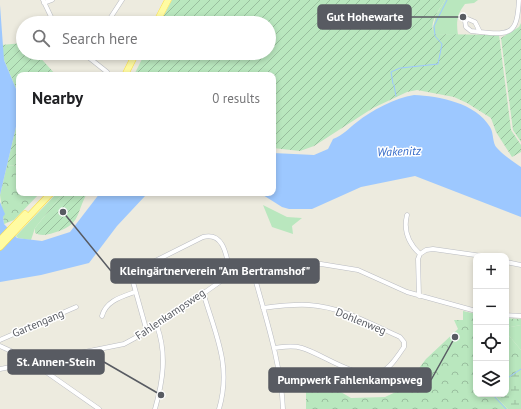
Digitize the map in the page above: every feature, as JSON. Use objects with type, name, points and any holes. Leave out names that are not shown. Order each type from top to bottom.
[{"type":"main road","points":[[155,16],[163,0]]},
{"type":"main road","points":[[160,16],[168,0]]},
{"type":"main road","points":[[126,72],[132,60]]},
{"type":"main road","points":[[130,72],[136,60]]},
{"type":"main road","points":[[0,247],[43,196]]},
{"type":"main road","points":[[0,240],[48,196]]},
{"type":"street","points":[[51,16],[44,1],[52,0]]},
{"type":"street","points":[[112,16],[122,0]]},
{"type":"street","points":[[480,32],[504,33],[514,27],[520,20],[519,0]]},
{"type":"street","points":[[92,60],[107,72]]},
{"type":"street","points":[[407,215],[405,222],[408,239],[411,246],[420,254],[419,296]]},
{"type":"street","points":[[147,332],[133,282],[136,272],[206,236],[214,237],[222,244],[231,276]]},
{"type":"street","points":[[420,254],[426,250],[433,249],[473,255]]},
{"type":"street","points":[[509,263],[521,265]]},
{"type":"street","name":"Fahlenkampsweg","points":[[0,369],[124,344],[157,326],[203,292],[231,276],[253,271],[295,265],[330,265],[372,275],[398,288],[419,296],[473,310]]},
{"type":"street","points":[[253,271],[274,348],[282,387],[283,409]]},
{"type":"street","points":[[102,316],[104,311],[112,302],[135,292]]},
{"type":"street","points":[[203,292],[224,361],[224,384],[219,409]]},
{"type":"street","name":"Dohlenweg","points":[[263,308],[291,305],[310,305],[331,308],[352,315],[400,337],[404,342],[404,347],[387,368],[380,372],[371,373],[346,368],[303,348],[292,346],[274,348]]},
{"type":"street","name":"Gartengang","points":[[0,340],[76,306]]},
{"type":"street","points":[[509,315],[521,316]]},
{"type":"street","points":[[155,409],[164,362],[162,343],[157,326]]},
{"type":"street","points":[[0,346],[11,351],[15,365]]},
{"type":"street","points":[[37,361],[38,366],[99,409]]},
{"type":"green space","points":[[172,0],[445,0],[432,25],[434,34],[499,35],[511,130],[521,145],[521,152],[512,157],[496,132],[491,118],[467,103],[454,97],[417,90],[407,92],[373,108],[314,146],[300,151],[276,148],[276,72],[136,72],[142,60],[276,60],[276,16],[164,16]]},
{"type":"green space","points":[[445,0],[478,0],[474,3],[465,4],[460,11],[457,22],[458,35],[434,34],[432,32],[436,15]]},
{"type":"green space","points":[[521,23],[521,142],[513,130],[501,38],[519,27]]},
{"type":"green space","points":[[16,44],[16,60],[42,60],[53,72],[16,72],[16,89],[4,60],[1,45]]},
{"type":"green space","points":[[16,127],[16,166],[7,165]]},
{"type":"green space","points":[[7,165],[16,166],[16,196],[37,196],[14,220],[4,224],[0,195]]},
{"type":"green space","points":[[54,196],[61,196],[35,228],[31,240],[18,238],[16,236]]},
{"type":"green space","points":[[61,196],[86,196],[76,219],[68,227],[46,235],[39,235],[35,233],[35,228]]},
{"type":"green space","points":[[263,205],[287,217],[302,218],[292,226],[293,234],[272,227]]},
{"type":"green space","points":[[463,311],[473,313],[473,397],[496,397],[508,409],[306,409],[306,393],[302,376],[319,387],[334,388],[351,398],[385,397],[400,390],[407,384],[426,359],[458,329],[454,320],[463,320]]},
{"type":"green space","points":[[509,318],[521,319],[521,325],[509,327]]},
{"type":"green space","points":[[521,325],[521,350],[509,336],[509,327]]},
{"type":"green space","points":[[509,336],[521,350],[521,369],[509,377]]},
{"type":"green space","points":[[521,369],[521,409],[508,409],[496,397],[509,397],[509,377]]},
{"type":"water","points":[[0,5],[4,60],[16,89],[16,127],[0,195]]},
{"type":"water","name":"Wakenitz","points":[[414,95],[434,97],[456,102],[476,112],[484,119],[491,129],[495,146],[521,167],[521,217],[415,176],[361,187],[312,209],[289,209],[282,207],[265,196],[276,196],[276,153],[314,155],[328,149],[333,139],[343,134],[370,113],[384,105]]},
{"type":"water","points":[[98,196],[145,196],[117,226],[89,263],[41,275],[0,282],[0,202],[5,214],[3,217],[4,224],[17,238],[42,241],[70,232]]},
{"type":"waterway","points":[[435,35],[434,26],[447,0]]},
{"type":"waterway","points":[[401,68],[438,64],[442,44],[435,36]]},
{"type":"waterway","points":[[393,84],[391,72],[400,68]]},
{"type":"waterway","points":[[394,85],[396,96]]},
{"type":"waterway","points":[[509,377],[521,369]]},
{"type":"waterway","points":[[495,397],[506,409]]},
{"type":"place","name":"Gut Hohewarte","points":[[463,17]]},
{"type":"place","name":"Kleingärtnerverein \"Am Bertramshof\"","points":[[63,212]]},
{"type":"place","name":"Pumpwerk Fahlenkampsweg","points":[[455,337]]},
{"type":"place","name":"St. Annen-Stein","points":[[161,395]]}]
